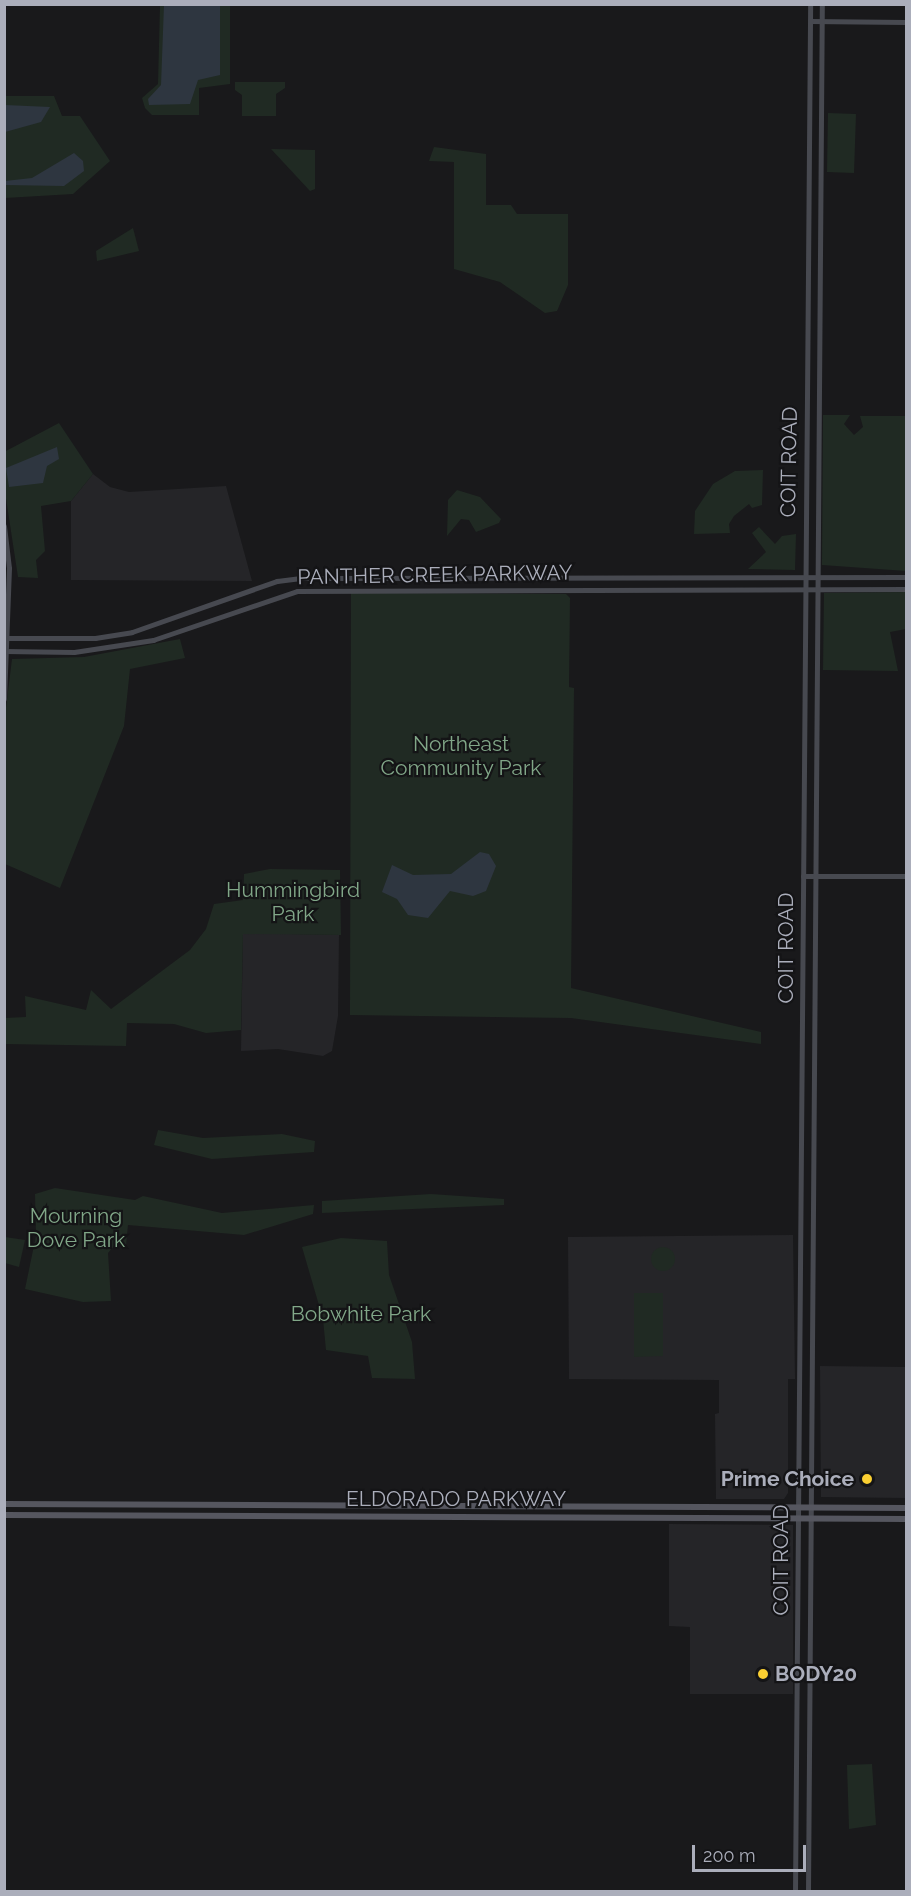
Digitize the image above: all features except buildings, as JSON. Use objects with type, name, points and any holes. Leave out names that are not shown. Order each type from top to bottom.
[{"type":"main road","name":"COIT ROAD","points":[[795,1892],[810,4]]},
{"type":"main road","name":"COIT ROAD","points":[[808,1892],[822,4]]},
{"type":"main road","points":[[810,21],[906,22]]},
{"type":"main road","points":[[807,206],[819,206]]},
{"type":"main road","points":[[4,526],[6,638],[4,699]]},
{"type":"main road","name":"PANTHER CREEK PARKWAY","points":[[6,638],[95,638],[132,632],[277,581],[303,578],[906,577]]},
{"type":"main road","name":"PANTHER CREEK PARKWAY","points":[[6,651],[74,652],[153,640],[297,591],[906,589]]},
{"type":"main road","points":[[803,876],[906,876]]},
{"type":"main road","points":[[799,1352],[811,1352]]},
{"type":"main road","points":[[798,1422],[811,1422]]},
{"type":"main road","name":"ELDORADO PARKWAY","points":[[4,1504],[903,1508]]},
{"type":"main road","points":[[581,1506],[581,1516]]},
{"type":"main road","points":[[710,1508],[710,1520]]},
{"type":"main road","points":[[903,1508],[903,1519]]},
{"type":"main road","name":"ELDORADO PARKWAY","points":[[4,1515],[581,1516],[710,1520],[903,1519]]},
{"type":"shaded area","points":[[164,5],[220,5],[220,75],[198,80],[190,104],[149,105],[148,99],[161,85]]},
{"type":"shaded area","points":[[5,105],[50,107],[41,122],[5,132]]},
{"type":"shaded area","points":[[74,153],[83,161],[84,171],[64,186],[5,185],[5,181],[32,178]]},
{"type":"shaded area","points":[[57,447],[59,459],[47,466],[43,483],[9,487],[6,468]]},
{"type":"shaded area","points":[[93,474],[110,487],[129,492],[226,486],[252,581],[71,580],[71,501]]},
{"type":"shaded area","points":[[480,852],[489,854],[496,866],[486,891],[473,896],[450,891],[428,918],[408,915],[397,899],[382,892],[392,865],[413,875],[451,874]]},
{"type":"shaded area","points":[[243,933],[339,935],[338,1016],[332,1051],[323,1056],[278,1049],[241,1051]]},
{"type":"shaded area","points":[[793,1235],[795,1379],[788,1379],[788,1493],[784,1499],[716,1499],[715,1414],[719,1413],[719,1380],[569,1379],[568,1237]]},
{"type":"shaded area","points":[[820,1366],[906,1367],[906,1498],[821,1497]]},
{"type":"shaded area","points":[[669,1524],[793,1525],[793,1694],[690,1694],[690,1627],[669,1626]]},
{"type":"green space","points":[[160,5],[230,5],[230,84],[199,88],[199,115],[152,115],[145,108],[142,98],[158,84]]},
{"type":"green space","points":[[235,82],[285,82],[285,88],[276,94],[276,116],[242,116],[242,95],[235,90]]},
{"type":"green space","points":[[5,96],[54,96],[62,116],[80,116],[110,161],[73,194],[5,198]]},
{"type":"green space","points":[[828,113],[856,114],[854,173],[827,172]]},
{"type":"green space","points":[[434,147],[486,154],[486,205],[511,205],[517,214],[568,214],[568,285],[557,311],[545,313],[500,282],[454,269],[454,162],[429,161]]},
{"type":"green space","points":[[271,149],[315,150],[315,189],[310,191]]},
{"type":"green space","points":[[133,228],[139,251],[97,261],[96,251]]},
{"type":"green space","points":[[823,415],[850,415],[844,424],[854,435],[863,427],[860,416],[906,416],[906,571],[822,565]]},
{"type":"green space","points":[[59,423],[93,474],[71,501],[41,506],[45,551],[36,560],[38,578],[18,577],[5,492],[4,452]]},
{"type":"green space","points":[[763,470],[762,505],[752,508],[749,504],[734,516],[729,524],[730,533],[694,534],[695,511],[713,484],[735,471]]},
{"type":"green space","points":[[457,490],[480,497],[501,519],[499,523],[476,532],[469,520],[461,519],[447,536],[448,500]]},
{"type":"green space","points":[[759,527],[775,544],[782,536],[796,534],[795,570],[748,569],[766,552],[752,533]]},
{"type":"green space","points":[[906,592],[906,629],[890,632],[898,671],[823,670],[824,593]]},
{"type":"green space","name":"Northeast Community Park","points":[[351,593],[566,594],[570,598],[569,687],[574,688],[571,988],[761,1032],[761,1044],[571,1018],[350,1015]]},
{"type":"green space","points":[[180,639],[185,658],[130,669],[124,726],[60,888],[5,864],[4,724],[12,659],[84,657]]},
{"type":"green space","name":"Hummingbird Park","points":[[270,869],[340,870],[341,935],[243,934],[241,1030],[206,1033],[174,1024],[127,1023],[126,1046],[5,1044],[5,1018],[26,1017],[25,996],[86,1010],[91,990],[111,1009],[190,950],[206,929],[214,904],[243,900],[244,874]]},
{"type":"green space","points":[[158,1130],[203,1138],[282,1134],[315,1141],[314,1152],[212,1159],[154,1145]]},
{"type":"green space","name":"Mourning Dove Park","points":[[55,1188],[135,1200],[143,1196],[222,1213],[314,1205],[313,1214],[244,1235],[128,1225],[126,1246],[114,1246],[108,1253],[111,1301],[83,1302],[25,1289],[36,1236],[35,1194]]},
{"type":"green space","points":[[431,1194],[504,1199],[504,1205],[322,1213],[322,1201]]},
{"type":"green space","points":[[5,1237],[25,1240],[19,1267],[5,1263]]},
{"type":"green space","name":"Bobwhite Park","points":[[341,1238],[387,1241],[389,1275],[412,1342],[415,1379],[372,1378],[368,1356],[326,1350],[323,1319],[302,1247]]},
{"type":"green space","points":[[663,1247],[671,1251],[675,1259],[671,1267],[663,1271],[655,1267],[651,1259],[655,1251]]},
{"type":"green space","points":[[634,1293],[663,1293],[663,1356],[634,1357]]},
{"type":"green space","points":[[872,1764],[876,1825],[849,1829],[847,1765]]},
{"type":"place","name":"Prime Choice","points":[[867,1479]]},
{"type":"place","name":"BODY20","points":[[763,1674]]}]
